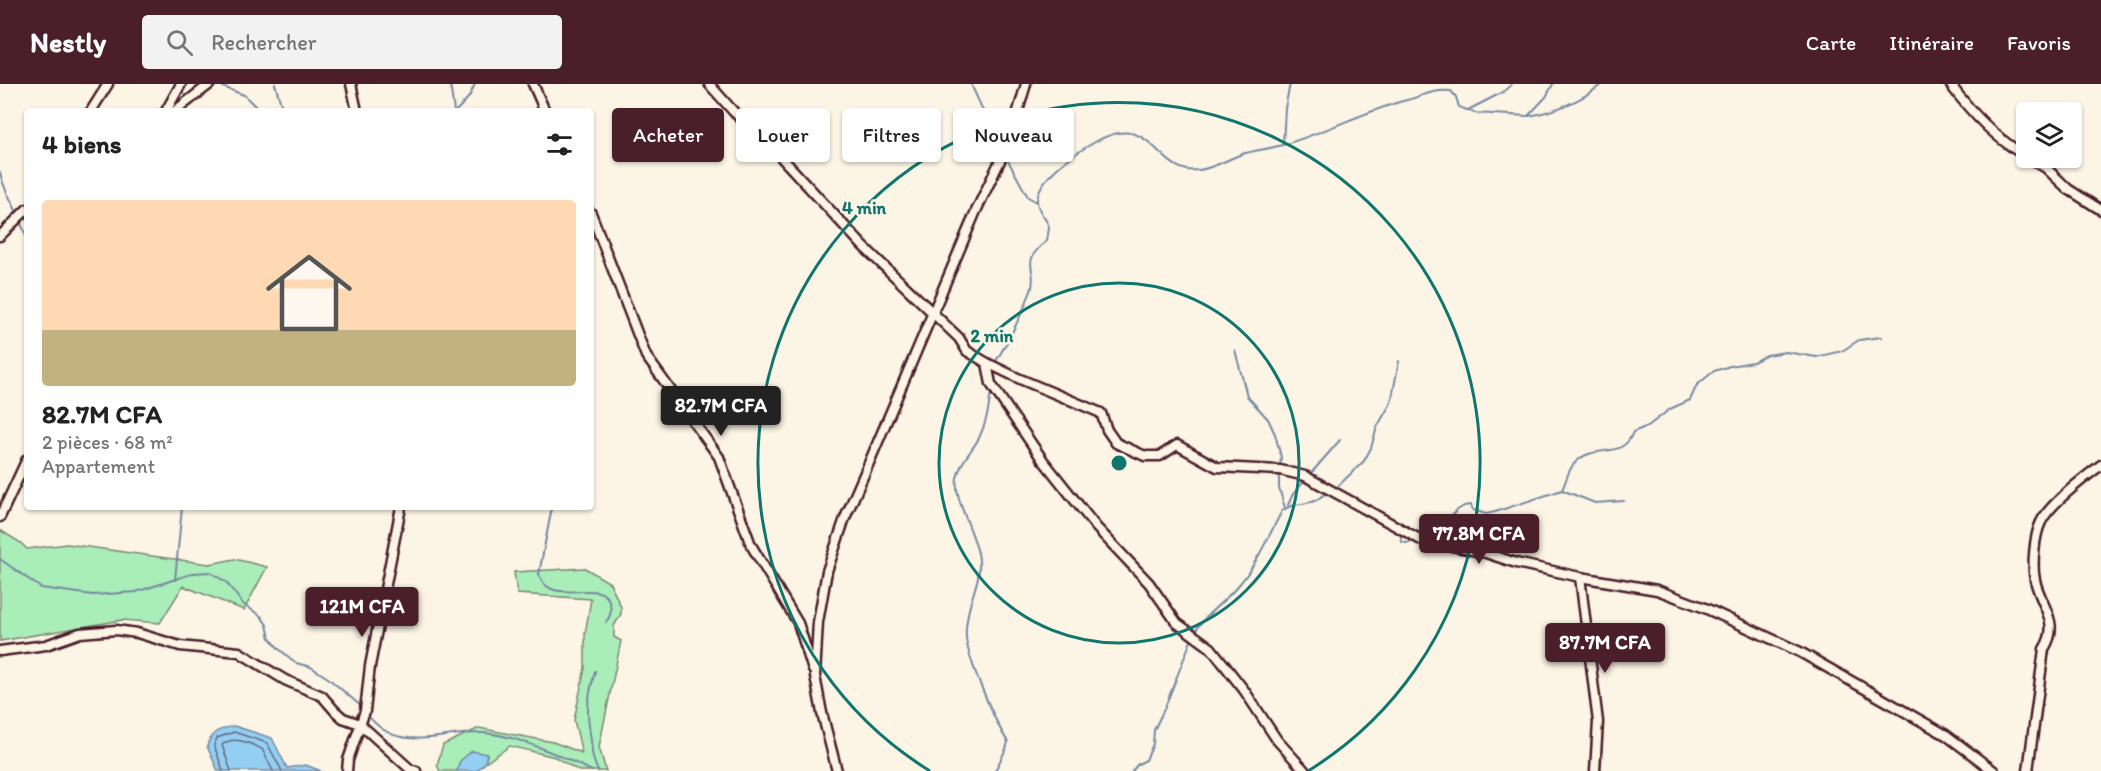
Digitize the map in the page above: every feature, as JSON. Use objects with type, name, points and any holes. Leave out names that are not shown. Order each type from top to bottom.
[{"type":"street","points":[[93,108],[108,84]]},
{"type":"street","points":[[168,108],[181,84]]},
{"type":"street","points":[[180,108],[210,84]]},
{"type":"street","points":[[351,84],[356,108]]},
{"type":"street","points":[[533,84],[544,108]]},
{"type":"street","points":[[709,84],[733,111],[780,156],[862,246],[959,338],[967,351],[985,362],[1101,413],[1107,430],[1116,443],[1145,456],[1160,456],[1178,445],[1217,466],[1280,470],[1305,476],[1422,540],[1486,553],[1516,563],[1580,578],[1657,590],[1705,608],[1790,647],[1946,735],[1994,771]]},
{"type":"street","points":[[815,676],[818,622],[826,571],[845,518],[976,211],[1008,142],[1026,84]]},
{"type":"street","points":[[1950,84],[1972,110],[2007,144],[2016,150]]},
{"type":"street","points":[[2046,168],[2068,189],[2101,210]]},
{"type":"street","points":[[0,236],[24,212]]},
{"type":"street","points":[[594,221],[646,356],[719,457],[751,545],[798,623],[815,676],[824,724],[837,771]]},
{"type":"street","points":[[985,362],[991,384],[1042,459],[1096,527],[1149,583],[1177,623],[1211,648],[1244,690],[1277,740],[1305,771]]},
{"type":"street","points":[[0,517],[24,465]]},
{"type":"street","points":[[2028,771],[2044,649],[2050,640],[2051,623],[2036,583],[2032,563],[2041,522],[2061,498],[2101,465]]},
{"type":"street","points":[[347,771],[348,760],[368,700],[370,666],[400,510]]},
{"type":"street","points":[[1580,578],[1598,722],[1595,771]]},
{"type":"street","points":[[0,651],[46,645],[80,633],[116,630],[137,633],[180,646],[239,652],[285,680],[322,696],[343,718],[360,724],[410,769],[416,771]]},
{"type":"green space","points":[[0,530],[27,549],[67,544],[209,564],[235,559],[267,567],[244,610],[183,586],[160,623],[122,620],[0,641]]},
{"type":"green space","points":[[585,568],[610,583],[621,607],[621,614],[614,626],[614,637],[621,641],[599,747],[606,771],[579,771],[555,757],[510,746],[485,763],[487,754],[460,761],[457,771],[440,771],[437,765],[443,745],[479,728],[553,742],[582,753],[574,720],[585,668],[585,634],[591,599],[517,594],[514,572]]},
{"type":"water","points":[[234,726],[272,738],[287,768],[306,765],[321,771],[218,771],[207,746],[217,732]]},
{"type":"water","points":[[472,751],[487,754],[485,763],[476,771],[457,771],[460,761]]},
{"type":"waterway","points":[[275,84],[282,108]]},
{"type":"waterway","points":[[450,84],[454,108]]},
{"type":"waterway","points":[[459,108],[469,97],[475,84]]},
{"type":"waterway","points":[[971,84],[982,108]]},
{"type":"waterway","points":[[1283,145],[1285,108],[1290,84]]},
{"type":"waterway","points":[[1468,110],[1503,92],[1512,84]]},
{"type":"waterway","points":[[995,363],[1031,291],[1033,255],[1047,241],[1049,227],[1038,206],[1038,193],[1050,175],[1078,152],[1095,142],[1115,134],[1130,133],[1153,145],[1172,163],[1184,169],[1199,170],[1242,154],[1298,140],[1375,110],[1439,91],[1451,91],[1459,107],[1475,113],[1528,116],[1546,97],[1553,84]]},
{"type":"waterway","points":[[1529,116],[1568,104],[1602,84]]},
{"type":"waterway","points":[[223,87],[244,95],[257,108]]},
{"type":"waterway","points":[[1009,162],[1028,197],[1037,202]]},
{"type":"waterway","points":[[0,172],[18,216]]},
{"type":"waterway","points":[[20,221],[24,231]]},
{"type":"waterway","points":[[1425,538],[1437,525],[1449,519],[1464,506],[1471,505],[1473,510],[1486,514],[1562,490],[1572,467],[1582,457],[1622,446],[1633,432],[1648,426],[1670,409],[1690,400],[1697,385],[1714,371],[1753,362],[1767,355],[1786,352],[1816,357],[1842,351],[1859,340],[1881,337]]},
{"type":"waterway","points":[[1235,350],[1247,396],[1268,419],[1275,434],[1281,457],[1280,467]]},
{"type":"waterway","points":[[1335,489],[1364,461],[1371,448],[1377,427],[1391,403],[1399,361]]},
{"type":"waterway","points":[[991,390],[984,426],[961,467],[957,487],[958,497],[979,560],[979,574],[966,625],[967,646],[982,690],[1008,742],[995,771]]},
{"type":"waterway","points":[[1288,505],[1293,494],[1340,440]]},
{"type":"waterway","points":[[1279,472],[1279,488],[1285,508]]},
{"type":"waterway","points":[[1562,490],[1595,503],[1624,501]]},
{"type":"waterway","points":[[1194,633],[1203,620],[1231,594],[1250,570],[1282,511],[1314,501],[1324,494],[1332,495]]},
{"type":"waterway","points":[[175,580],[182,510]]},
{"type":"waterway","points":[[551,510],[539,574],[545,584],[553,590],[598,592],[606,596],[611,609],[606,622]]},
{"type":"waterway","points":[[1371,517],[1400,533],[1402,542],[1417,541]]},
{"type":"waterway","points":[[0,559],[41,588],[93,595],[136,592],[194,573],[210,572],[226,582],[243,604],[261,616],[267,625],[270,638],[279,649],[296,663],[311,667],[328,678],[362,707]]},
{"type":"waterway","points":[[1132,771],[1146,760],[1153,744],[1154,730],[1192,638]]},
{"type":"waterway","points":[[595,671],[589,696],[588,717],[593,756],[598,771]]},
{"type":"waterway","points":[[367,714],[379,727],[407,738],[468,733],[496,735],[540,748],[592,771]]}]
